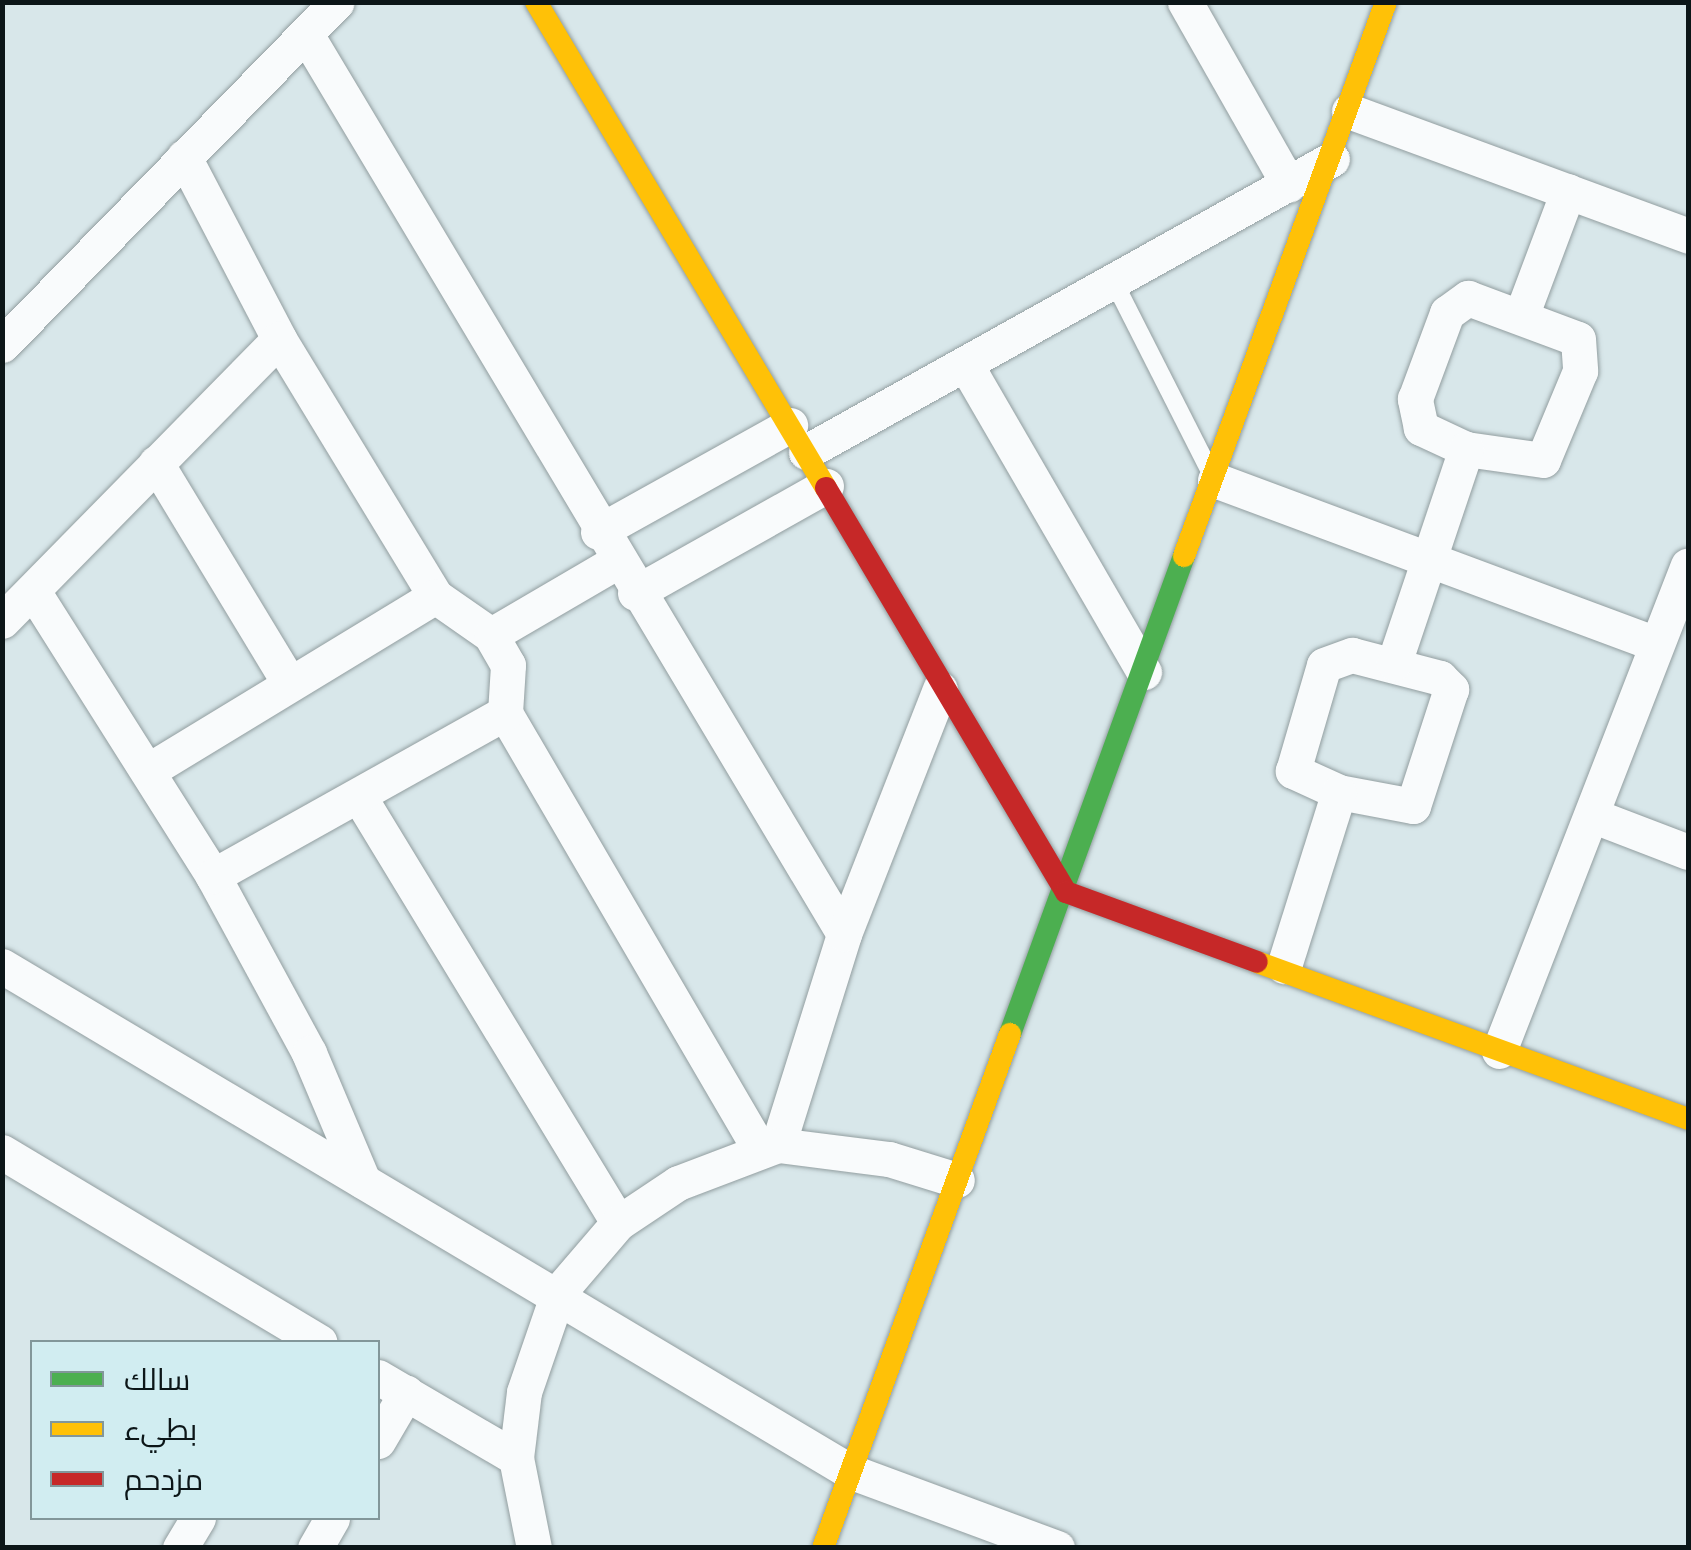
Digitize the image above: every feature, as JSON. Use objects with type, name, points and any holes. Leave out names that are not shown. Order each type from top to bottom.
[{"type":"street","points":[[2,345],[338,2]]},
{"type":"street","points":[[1184,2],[1288,184]]},
{"type":"street","points":[[823,1548],[1332,159],[1380,4]]},
{"type":"street","points":[[543,5],[826,486],[940,689],[1066,892],[1284,966],[1499,1051],[1688,1119]]},
{"type":"street","points":[[306,36],[607,547],[844,934]]},
{"type":"street","points":[[1349,111],[1688,236]]},
{"type":"street","points":[[184,158],[279,339],[435,596],[491,635],[508,665],[505,713],[769,1148]]},
{"type":"street","points":[[491,635],[607,547],[798,439],[966,364],[1332,159]]},
{"type":"street","points":[[1523,311],[1568,191]]},
{"type":"street","points":[[1468,298],[1523,311],[1570,330],[1582,348],[1551,452],[1522,464],[1428,436],[1415,416],[1447,313],[1468,298]]},
{"type":"street","points":[[2,621],[279,339]]},
{"type":"street","points":[[966,364],[1144,672]]},
{"type":"street","points":[[1394,663],[1466,449]]},
{"type":"street","points":[[156,464],[288,681]]},
{"type":"street","points":[[1215,480],[1432,556],[1657,644]]},
{"type":"street","points":[[634,592],[826,486]]},
{"type":"street","points":[[1499,1051],[1594,816],[1688,565]]},
{"type":"street","points":[[33,591],[150,770],[213,876],[309,1053],[363,1180]]},
{"type":"street","points":[[150,770],[288,681],[435,596]]},
{"type":"street","points":[[1352,655],[1440,678],[1453,698],[1419,799],[1413,806],[1339,792],[1294,771],[1324,665],[1352,655]]},
{"type":"street","points":[[769,1148],[844,934],[940,689]]},
{"type":"street","points":[[213,876],[360,798],[505,713]]},
{"type":"street","points":[[1284,966],[1339,792]]},
{"type":"street","points":[[360,798],[618,1224]]},
{"type":"street","points":[[1594,816],[1688,852]]},
{"type":"street","points":[[2,966],[558,1293],[849,1471],[1020,1541],[1057,1548]]},
{"type":"street","points":[[523,1540],[516,1458],[524,1392],[558,1293],[618,1224],[678,1183],[769,1148],[889,1158],[957,1180]]},
{"type":"street","points":[[2,1152],[310,1340]]},
{"type":"street","points":[[380,1433],[392,1385],[516,1458]]},
{"type":"street","points":[[180,1548],[197,1520]]},
{"type":"street","points":[[314,1548],[331,1520]]},
{"type":"lane","points":[[1113,280],[1215,480]]},
{"type":"traffic: fast","points":[[1010,1034],[1184,556]]},
{"type":"traffic: slow","points":[[536,2],[826,488]]},
{"type":"traffic: slow","points":[[1184,556],[1386,2]]},
{"type":"traffic: slow","points":[[1257,962],[1688,1119]]},
{"type":"traffic: slow","points":[[823,1548],[1010,1034]]},
{"type":"traffic: jam","points":[[826,488],[1066,892],[1257,962]]}]
